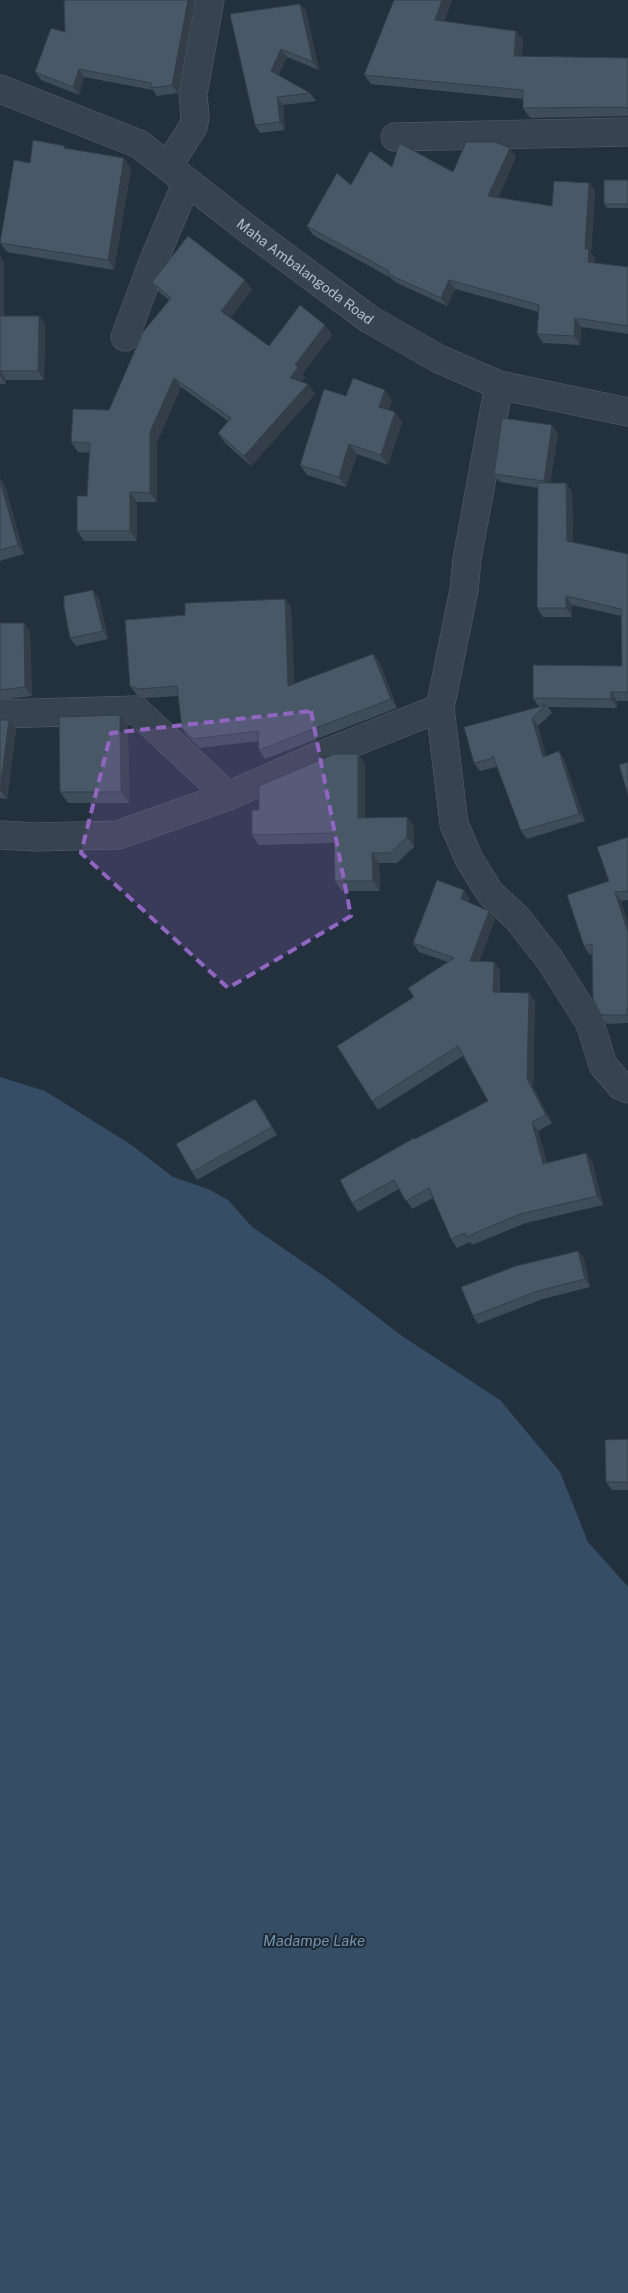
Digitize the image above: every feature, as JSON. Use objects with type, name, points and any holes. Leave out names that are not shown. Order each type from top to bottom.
[{"type":"street","points":[[125,337],[154,257],[177,174],[193,126],[195,118],[193,94],[210,0]]},
{"type":"street","name":"Maha Ambalangoda Road","points":[[0,89],[139,144],[369,318],[439,359],[499,385],[628,412]]},
{"type":"street","points":[[395,137],[628,132]]},
{"type":"street","points":[[499,385],[467,559],[464,590],[440,708],[454,824],[470,859],[490,894],[517,918],[550,960],[590,1023],[603,1065],[621,1086],[628,1089]]},
{"type":"street","points":[[0,835],[35,838],[118,835],[228,796],[375,732],[440,708]]},
{"type":"street","points":[[0,714],[136,710],[228,796]]},
{"type":"highlighted area","points":[[311,711],[351,916],[228,988],[81,853],[111,733]]},
{"type":"water","name":"Madampe Lake","points":[[0,1077],[45,1091],[130,1144],[173,1177],[208,1189],[228,1200],[252,1227],[328,1279],[402,1336],[500,1400],[560,1472],[588,1542],[628,1587],[628,2293],[0,2293]]},
{"type":"building","points":[[64,0],[188,0],[172,85],[151,88],[151,83],[79,69],[73,87],[35,72],[51,28],[65,32]]},
{"type":"building","points":[[394,0],[442,0],[435,20],[516,31],[514,56],[628,58],[628,108],[523,108],[523,90],[364,75]]},
{"type":"building","points":[[300,4],[313,62],[281,49],[271,71],[310,93],[277,97],[280,122],[255,125],[230,14]]},
{"type":"building","points":[[33,140],[65,146],[64,148],[124,158],[108,260],[0,243],[14,160],[30,163]]},
{"type":"building","points":[[466,142],[495,142],[510,148],[488,196],[552,206],[554,181],[589,183],[585,249],[589,249],[588,262],[628,267],[628,326],[575,318],[574,336],[537,334],[539,305],[449,280],[441,298],[388,274],[389,271],[307,226],[337,173],[351,185],[370,151],[392,167],[399,144],[401,144],[453,172]]},
{"type":"building","points":[[604,180],[628,180],[628,204],[604,204]]},
{"type":"building","points":[[188,236],[245,280],[221,311],[269,346],[300,305],[325,325],[295,365],[298,367],[290,378],[308,384],[244,456],[218,433],[231,418],[174,378],[150,432],[150,493],[130,492],[130,531],[77,531],[77,496],[87,496],[90,443],[71,442],[73,409],[109,410],[143,332],[171,298],[152,282]]},
{"type":"building","points":[[0,316],[39,316],[38,371],[0,371]]},
{"type":"building","points":[[353,378],[385,390],[379,407],[395,412],[381,455],[349,444],[339,477],[300,465],[324,389],[346,396]]},
{"type":"building","points":[[502,418],[552,425],[544,481],[494,474]]},
{"type":"building","points":[[0,481],[18,545],[0,550]]},
{"type":"building","points":[[538,483],[566,483],[567,541],[628,554],[628,692],[611,692],[611,699],[533,698],[533,665],[622,666],[621,609],[566,596],[566,608],[537,608]]},
{"type":"building","points":[[93,590],[103,631],[70,638],[64,596]]},
{"type":"building","points":[[285,599],[288,686],[373,654],[391,699],[259,750],[258,731],[193,739],[182,728],[177,686],[139,689],[130,686],[125,620],[185,615],[185,603]]},
{"type":"building","points":[[0,623],[24,623],[25,687],[0,690]]},
{"type":"building","points":[[546,705],[532,718],[543,757],[559,751],[579,814],[521,831],[493,756],[490,759],[474,763],[464,727]]},
{"type":"building","points":[[120,715],[121,792],[60,792],[59,717]]},
{"type":"building","points":[[0,720],[9,720],[0,790]]},
{"type":"building","points":[[334,754],[358,754],[358,818],[407,817],[407,837],[390,853],[372,853],[373,881],[335,881],[334,833],[252,835],[252,810],[259,810],[259,786]]},
{"type":"building","points":[[628,762],[628,795],[619,765]]},
{"type":"building","points":[[628,837],[628,891],[615,892],[628,932],[627,1015],[601,1015],[593,999],[592,944],[584,946],[567,895],[609,881],[597,847]]},
{"type":"building","points":[[437,880],[464,890],[461,899],[489,911],[470,961],[494,962],[493,992],[529,993],[527,1079],[546,1115],[532,1122],[543,1164],[586,1153],[597,1196],[520,1214],[466,1237],[465,1233],[451,1239],[429,1188],[406,1201],[394,1180],[352,1203],[340,1180],[414,1138],[488,1101],[458,1046],[372,1101],[337,1046],[414,997],[408,988],[454,958],[413,943]]},
{"type":"building","points":[[255,1099],[272,1127],[192,1172],[176,1144]]},
{"type":"building","points":[[578,1251],[585,1279],[538,1291],[473,1316],[461,1287],[516,1266]]},
{"type":"building","points":[[628,1439],[628,1482],[606,1482],[605,1440]]}]
